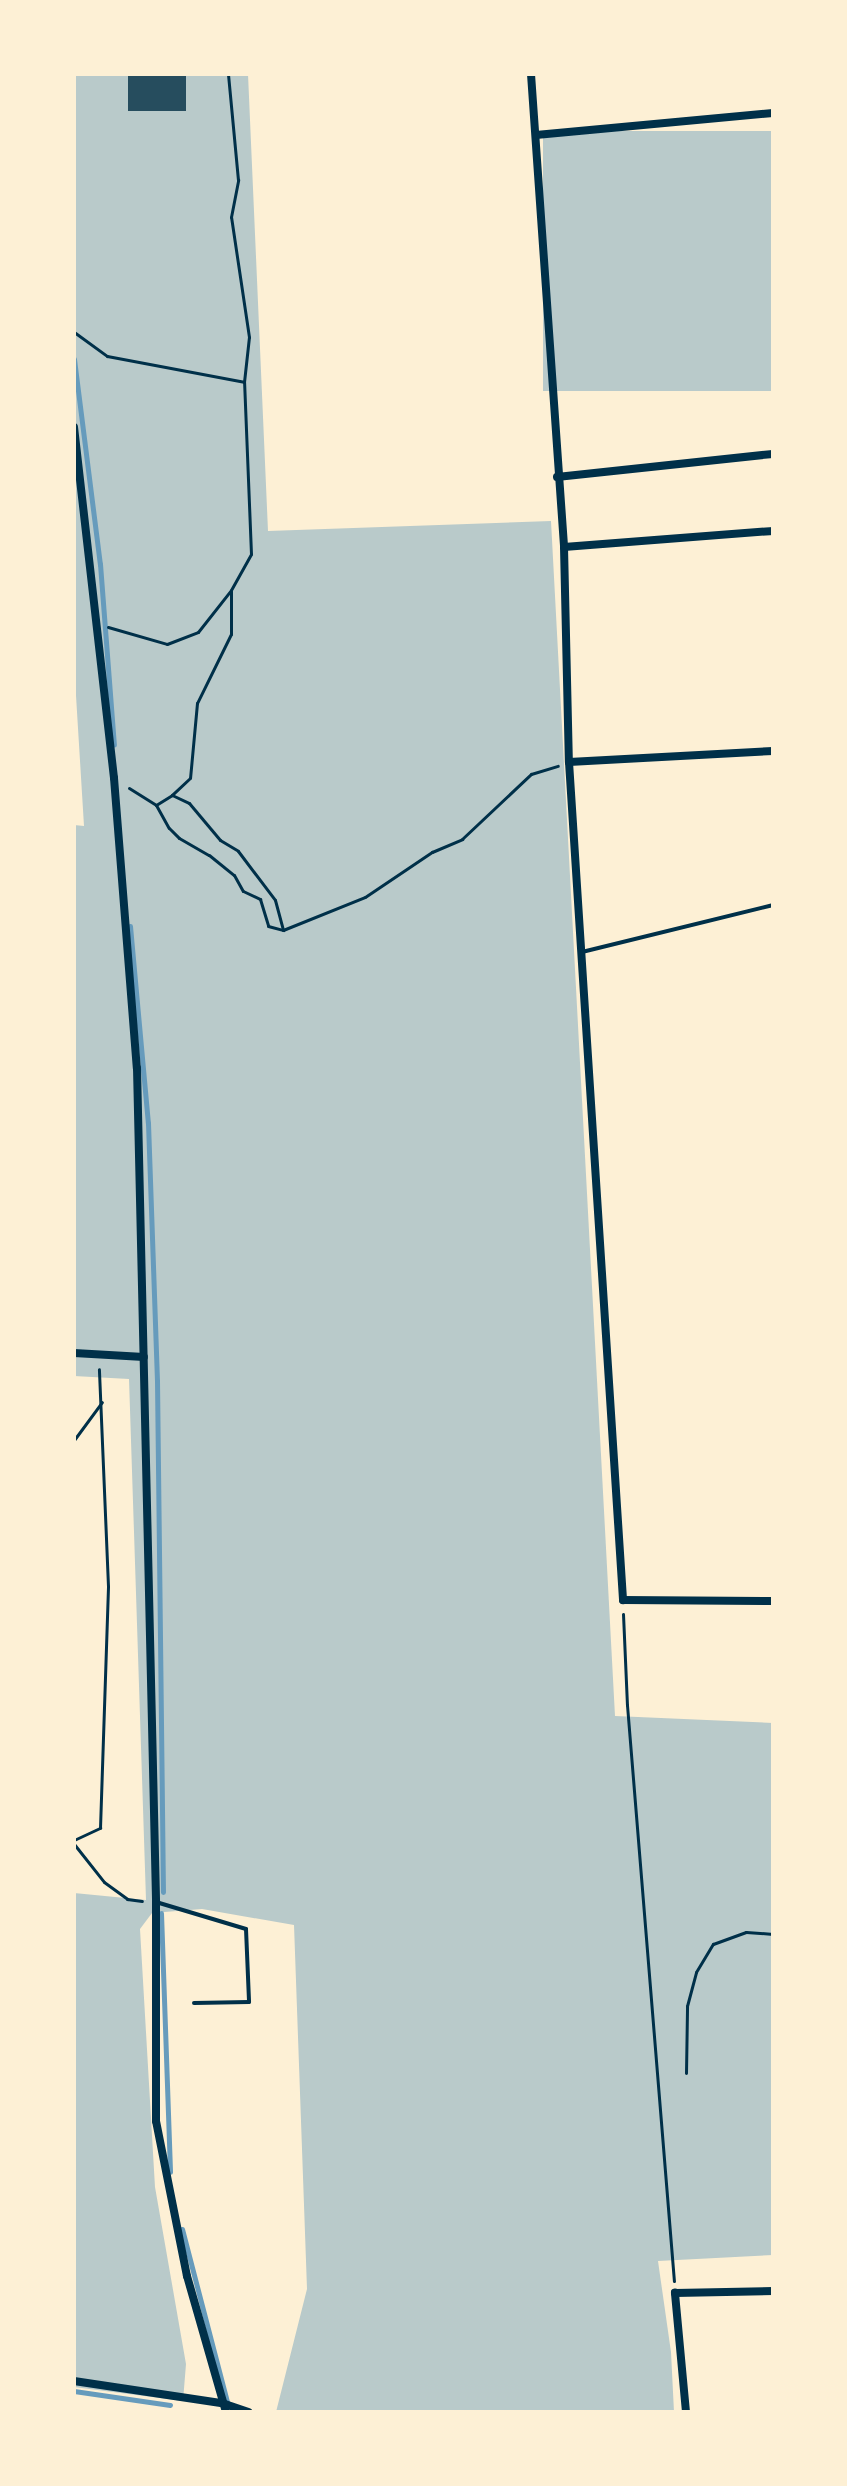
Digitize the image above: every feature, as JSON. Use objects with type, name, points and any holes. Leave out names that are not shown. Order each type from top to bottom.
[{"type":"street","points":[[531,74],[564,547],[569,762],[623,1600],[773,1601]]},
{"type":"street","points":[[536,135],[773,113]]},
{"type":"street","points":[[74,427],[114,778],[137,1068],[156,1902],[156,2121],[187,2276],[224,2408]]},
{"type":"street","points":[[557,477],[773,454]]},
{"type":"street","points":[[564,547],[773,531]]},
{"type":"street","points":[[569,762],[773,751]]},
{"type":"street","points":[[74,1353],[144,1357]]},
{"type":"street","points":[[686,2412],[675,2293],[773,2291]]},
{"type":"street","points":[[74,2381],[248,2412]]},
{"type":"lane","points":[[582,952],[773,905]]},
{"type":"lane","points":[[156,1902],[246,1929],[249,2002],[194,2003]]},
{"type":"path","points":[[97,623],[167,644],[198,632],[231,590],[251,554],[244,382],[249,337],[231,217],[238,180],[228,74]]},
{"type":"path","points":[[74,332],[107,356],[244,382]]},
{"type":"path","points":[[156,805],[190,778],[197,703],[231,634],[231,590]]},
{"type":"path","points":[[114,778],[156,805],[169,828],[234,875],[243,891],[260,899],[268,926],[283,930],[365,897],[432,852],[462,839],[531,774],[569,762]]},
{"type":"path","points":[[172,795],[189,803],[220,840],[238,851],[275,900],[283,930]]},
{"type":"path","points":[[773,1079],[773,1126]]},
{"type":"path","points":[[98,1354],[108,1586],[100,1828],[74,1842],[104,1882],[127,1899],[156,1902]]},
{"type":"path","points":[[74,1440],[102,1402]]},
{"type":"path","points":[[623,1600],[627,1705],[675,2293]]},
{"type":"path","points":[[686,2073],[687,2006],[696,1972],[713,1944],[746,1932],[773,1934]]},
{"type":"shaded area","points":[[74,74],[248,74],[268,531],[551,521],[615,1716],[773,1723],[773,2255],[658,2261],[671,2352],[674,2412],[276,2412],[307,2289],[294,1925],[202,1909],[152,1913],[140,1929],[155,2187],[186,2364],[183,2401],[74,2387],[74,1893],[146,1900],[129,1379],[74,1376],[74,825],[84,826],[74,663]]},
{"type":"shaded area","points":[[543,131],[773,131],[773,391],[543,391]]},
{"type":"building","points":[[128,74],[186,74],[186,111],[128,111]]},
{"type":"waterway","points":[[74,359],[100,564],[114,744]]},
{"type":"waterway","points":[[130,926],[148,1123],[157,1381],[163,1892]]},
{"type":"waterway","points":[[161,1913],[170,2172]]},
{"type":"waterway","points":[[182,2229],[227,2402]]},
{"type":"waterway","points":[[74,2391],[170,2405]]}]
